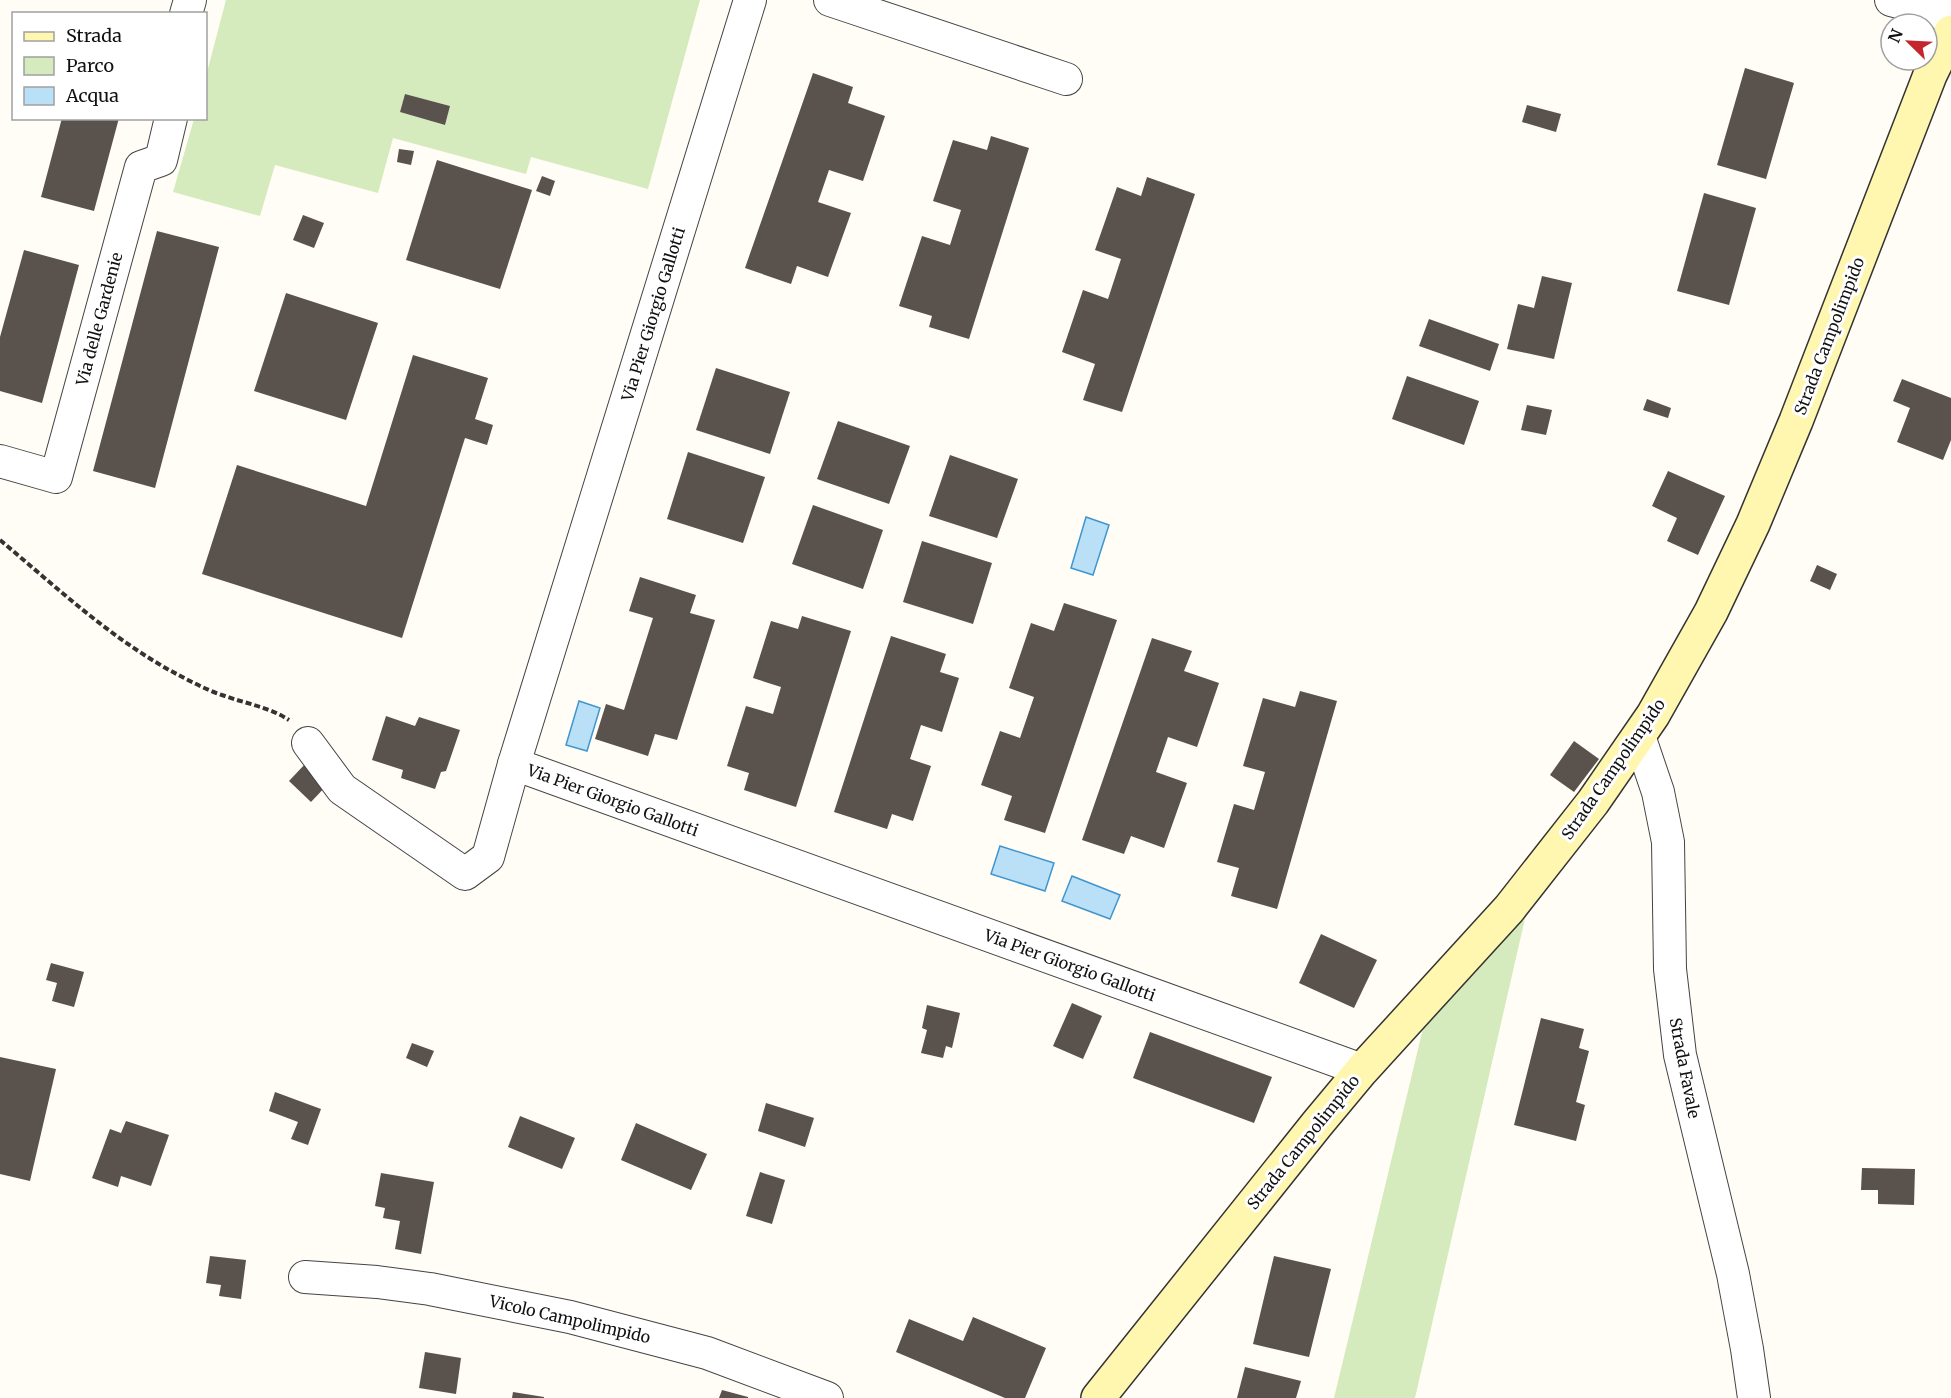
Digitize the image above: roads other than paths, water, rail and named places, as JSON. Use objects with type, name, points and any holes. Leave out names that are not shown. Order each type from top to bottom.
[{"type":"street","name":"Via Pier Giorgio Gallotti","points":[[750,0],[514,764],[1362,1070]]},
{"type":"street","points":[[830,0],[1066,79]]},
{"type":"street","points":[[1891,0],[1951,16]]},
{"type":"street","name":"Strada Campolimpido","points":[[1098,1398],[1362,1070],[1509,909],[1580,820],[1666,694],[1701,630],[1753,524],[1796,421],[1930,75],[1951,32]]},
{"type":"street","name":"Via delle Gardenie","points":[[0,461],[56,477],[141,167],[160,160],[170,120]]},
{"type":"street","name":"Strada Favale","points":[[1639,736],[1656,785],[1666,826],[1670,878],[1670,969],[1680,1055],[1734,1274],[1754,1398]]},
{"type":"street","points":[[308,743],[342,789],[465,874],[488,857],[514,764]]},
{"type":"street","name":"Vicolo Campolimpido","points":[[305,1277],[377,1282],[430,1289],[570,1317],[707,1353],[827,1398]]},
{"type":"water","points":[[1086,517],[1109,525],[1093,575],[1071,568]]},
{"type":"water","points":[[579,701],[600,708],[587,751],[566,745]]},
{"type":"water","points":[[1000,846],[1054,863],[1045,891],[991,874]]},
{"type":"water","points":[[1072,876],[1120,895],[1110,919],[1062,901]]}]
